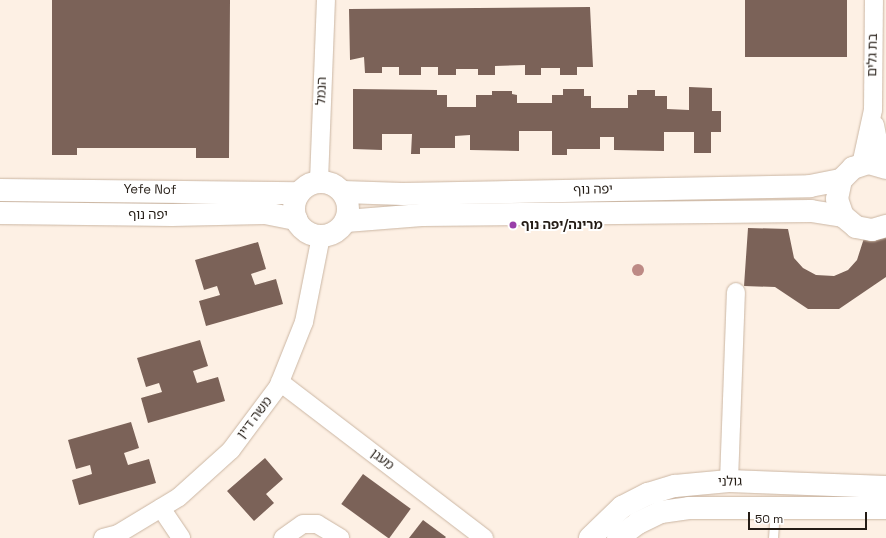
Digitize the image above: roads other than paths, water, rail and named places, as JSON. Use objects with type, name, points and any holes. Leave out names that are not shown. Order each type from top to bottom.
[{"type":"main road","points":[[884,167],[861,165],[841,180],[837,199],[843,216],[864,229],[886,226]]},
{"type":"main road","name":"יפה נוף","points":[[319,181],[333,184],[343,192],[802,186],[841,180]]},
{"type":"main road","points":[[319,181],[299,193],[294,206],[296,219],[306,232],[321,236],[336,232],[346,221],[349,206],[343,192]]},
{"type":"main road","name":"Yefe Nof","points":[[0,190],[299,193]]},
{"type":"main road","name":"יפה נוף","points":[[346,221],[422,215],[811,211],[843,216]]},
{"type":"main road","name":"יפה נוף","points":[[0,213],[172,215],[265,212],[296,219]]},
{"type":"main road","name":"גולני","points":[[590,538],[622,507],[648,494],[675,486],[729,481],[883,484]]},
{"type":"main road","name":"גולני","points":[[618,538],[638,523],[661,512],[688,508],[886,508]]},
{"type":"street","name":"הנמל","points":[[319,181],[326,0]]},
{"type":"street","name":"בת גלים","points":[[874,0],[873,110],[884,167]]},
{"type":"street","name":"בת גלים","points":[[861,165],[873,110]]},
{"type":"street","name":"משה דיין","points":[[103,538],[118,534],[179,497],[231,450],[280,382],[304,322],[321,236]]},
{"type":"street","points":[[729,481],[736,292]]},
{"type":"street","name":"מעגן","points":[[280,382],[484,538]]},
{"type":"street","points":[[161,508],[181,538]]},
{"type":"street","points":[[283,538],[303,524],[317,524],[340,538]]},
{"type":"lane","points":[[773,538],[775,507]]},
{"type":"place","name":"מרינה/יפה נוף","points":[[513,225]]}]
